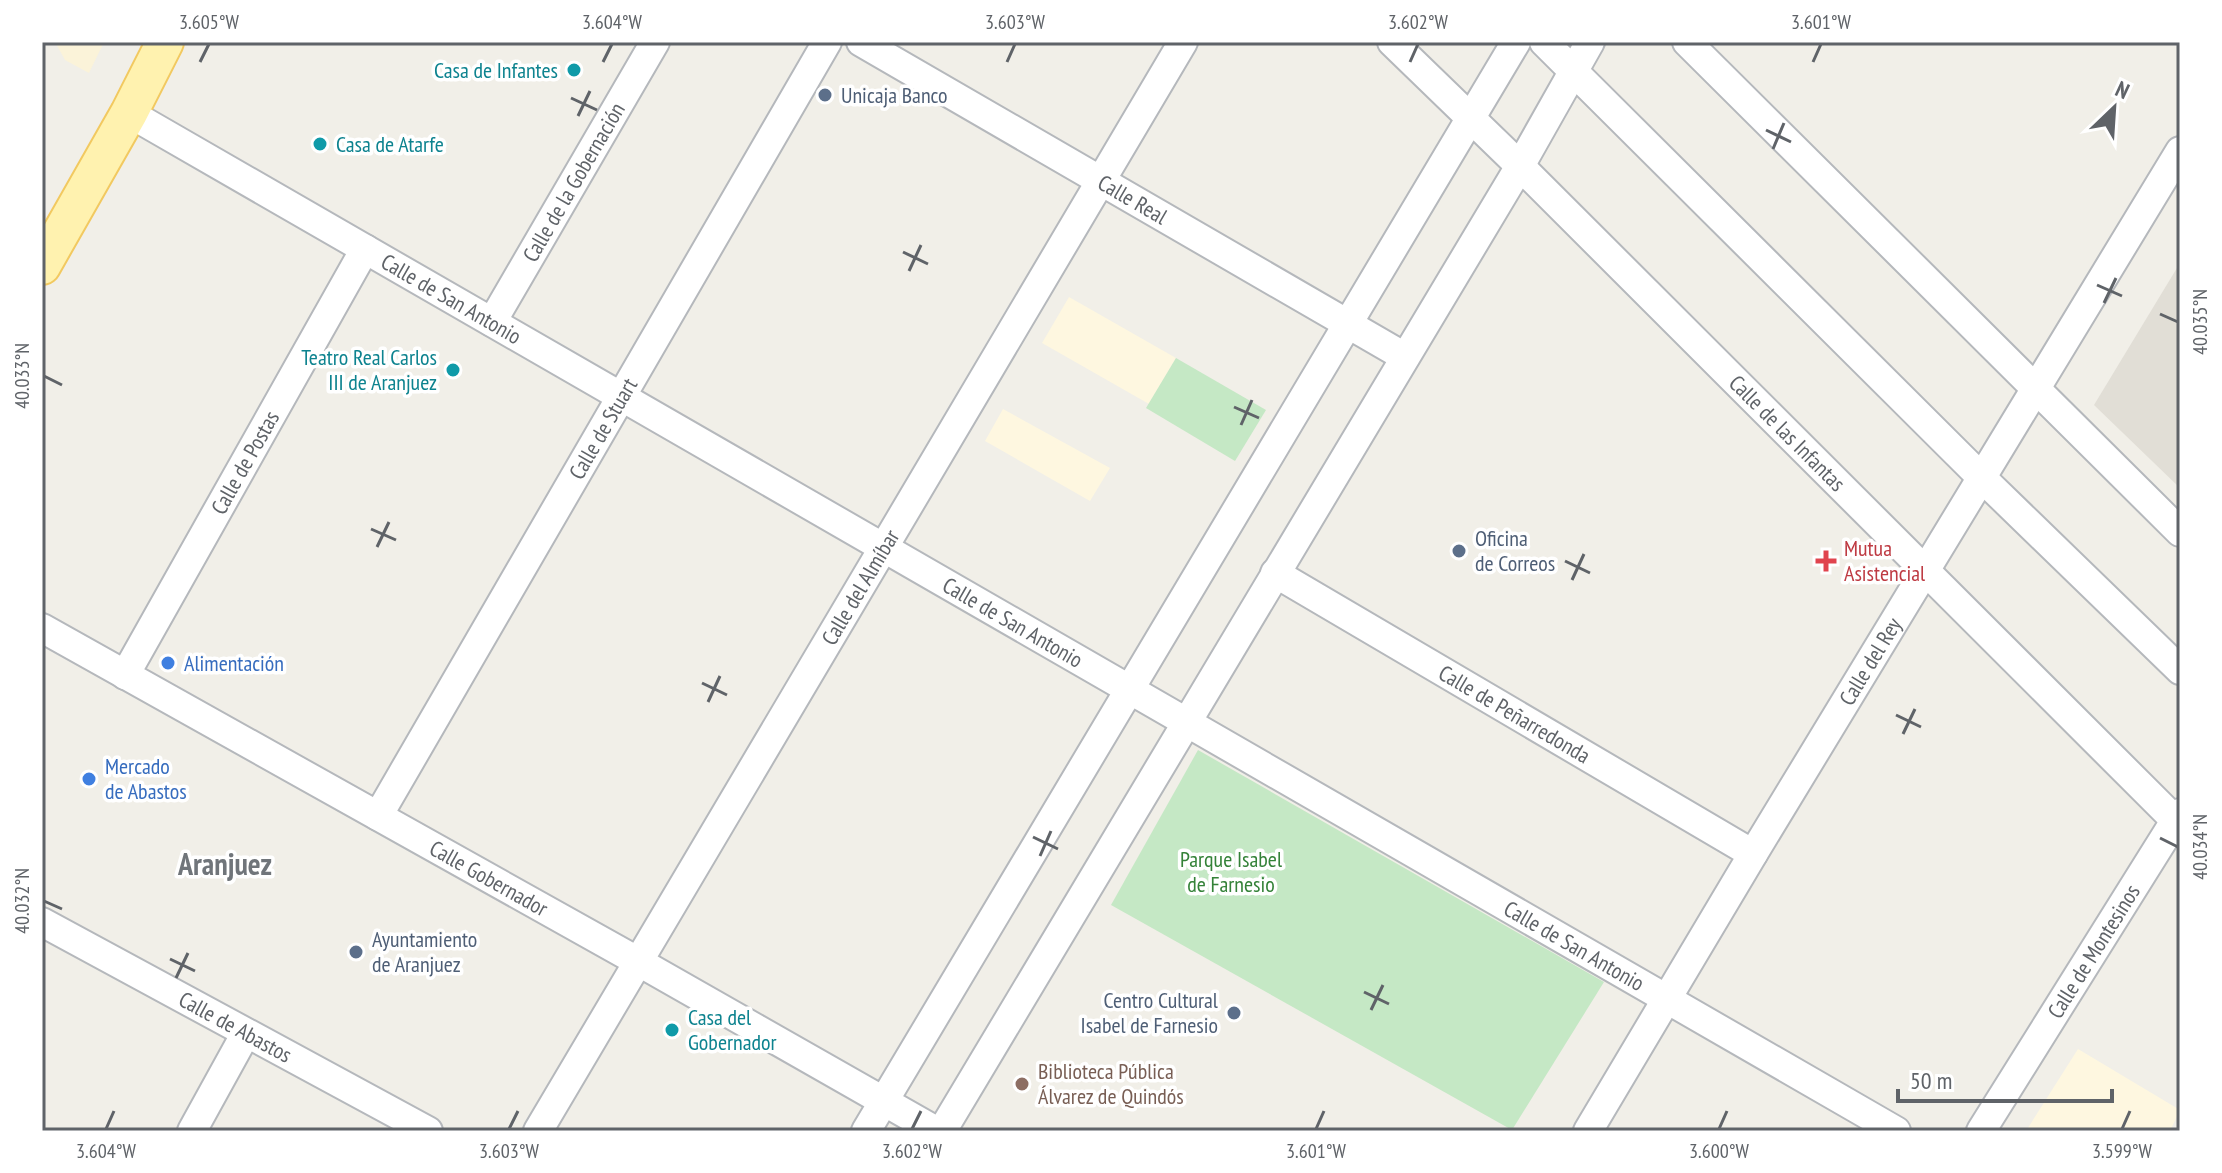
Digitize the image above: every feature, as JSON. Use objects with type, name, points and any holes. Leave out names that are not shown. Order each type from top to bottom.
[{"type":"main road","points":[[42,266],[129,113],[165,42]]},
{"type":"street","name":"Calle de la Gobernación","points":[[492,322],[655,42]]},
{"type":"street","name":"Calle de Stuart","points":[[378,816],[827,42]]},
{"type":"street","name":"Calle Real","points":[[861,42],[1405,357]]},
{"type":"street","name":"Calle del Almíbar","points":[[538,1131],[1183,42]]},
{"type":"street","name":"Calle de las Infantas","points":[[1392,42],[2178,820]]},
{"type":"street","points":[[866,1131],[1516,42]]},
{"type":"street","points":[[1544,42],[1981,477],[2180,670]]},
{"type":"street","points":[[939,1131],[1520,166],[1590,42]]},
{"type":"street","points":[[1687,42],[2180,532]]},
{"type":"street","name":"Calle de San Antonio","points":[[129,113],[1896,1131]]},
{"type":"street","name":"Calle del Rey","points":[[1588,1131],[2180,151]]},
{"type":"street","name":"Calle de Postas","points":[[125,675],[365,249]]},
{"type":"street","name":"Calle de Peñarredonda","points":[[1275,573],[1753,854]]},
{"type":"street","name":"Calle Gobernador","points":[[42,628],[939,1131]]},
{"type":"street","name":"Calle de Montesinos","points":[[1981,1131],[2178,820]]},
{"type":"street","name":"Calle de Abastos","points":[[42,922],[428,1131]]},
{"type":"street","points":[[192,1131],[246,1033]]},
{"type":"shaded area","points":[[2180,263],[2180,488],[2094,405]]},
{"type":"shaded area","points":[[1069,297],[1176,358],[1149,404],[1042,343]]},
{"type":"shaded area","points":[[1003,409],[1110,468],[1090,501],[985,441]]},
{"type":"shaded area","points":[[2078,1049],[2180,1110],[2170,1131],[2026,1131]]},
{"type":"green space","points":[[1176,358],[1266,410],[1235,461],[1146,408]]},
{"type":"green space","name":"Parque Isabel de Farnesio","points":[[1198,750],[1604,982],[1512,1130],[1111,905]]},
{"type":"sand","points":[[55,42],[104,42],[89,73],[65,60]]},
{"type":"place","name":"Casa de Infantes","points":[[574,70]]},
{"type":"place","name":"Unicaja Banco","points":[[825,95]]},
{"type":"place","name":"Casa de Atarfe","points":[[320,144]]},
{"type":"place","name":"Teatro Real Carlos III de Aranjuez","points":[[453,370]]},
{"type":"place","name":"Oficina de Correos","points":[[1459,551]]},
{"type":"place","name":"Mutua Asistencial","points":[[1826,561]]},
{"type":"place","name":"Alimentación","points":[[168,663]]},
{"type":"place","name":"Mercado de Abastos","points":[[89,779]]},
{"type":"place","name":"Ayuntamiento de Aranjuez","points":[[356,952]]},
{"type":"place","name":"Centro Cultural Isabel de Farnesio","points":[[1234,1013]]},
{"type":"place","name":"Casa del Gobernador","points":[[672,1030]]},
{"type":"place","name":"Biblioteca Pública Álvarez de Quindós","points":[[1022,1084]]},
{"type":"district","name":"Aranjuez","points":[[225,865]]}]
